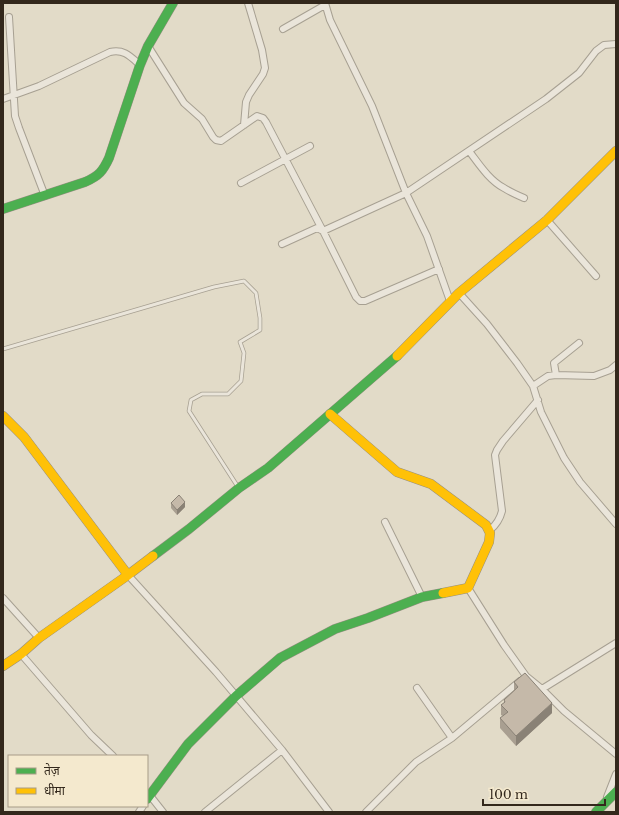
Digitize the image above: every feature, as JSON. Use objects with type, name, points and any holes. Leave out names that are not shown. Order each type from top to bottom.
[{"type":"main road","points":[[3,209],[85,182],[102,173],[109,158],[140,65],[148,46],[173,3]]},
{"type":"main road","points":[[3,666],[21,654],[39,638],[128,575],[189,529],[239,488],[268,468],[393,360],[458,293],[547,220],[616,151]]},
{"type":"main road","points":[[148,795],[188,744],[236,696],[280,658],[335,629],[422,597],[468,588],[489,542],[491,536],[490,530],[486,525],[426,480],[397,472],[330,414]]},
{"type":"main road","points":[[3,416],[24,437],[128,575]]},
{"type":"main road","points":[[596,812],[616,792]]},
{"type":"street","points":[[244,125],[246,102],[249,95],[264,74],[265,68],[262,50],[248,3]]},
{"type":"street","points":[[282,29],[325,4],[330,20],[372,106],[406,193],[426,236],[450,301]]},
{"type":"street","points":[[9,17],[15,116],[45,196]]},
{"type":"street","points":[[323,231],[406,193],[546,99],[579,73],[596,51],[604,45],[616,44]]},
{"type":"street","points":[[148,46],[184,103],[202,119],[216,140],[221,141],[258,116],[263,118],[286,159],[356,297],[360,301],[365,301],[438,269]]},
{"type":"street","points":[[3,99],[39,86],[110,52],[122,52],[130,56],[140,65]]},
{"type":"street","points":[[241,183],[310,146]]},
{"type":"street","points":[[469,151],[495,182],[503,188],[524,198]]},
{"type":"street","points":[[547,220],[596,276]]},
{"type":"street","points":[[282,244],[317,228],[323,231]]},
{"type":"street","points":[[458,293],[487,324],[533,386],[541,412],[564,458],[580,482],[616,524]]},
{"type":"street","points":[[556,374],[554,363],[579,343]]},
{"type":"street","points":[[533,386],[548,376],[556,374],[594,376],[616,366]]},
{"type":"street","points":[[490,530],[501,516],[502,511],[496,455],[497,450],[538,400]]},
{"type":"street","points":[[385,522],[422,597]]},
{"type":"street","points":[[128,575],[216,672],[282,750],[329,812]]},
{"type":"street","points":[[468,588],[504,645],[526,676],[616,754]]},
{"type":"street","points":[[3,598],[39,638]]},
{"type":"street","points":[[542,689],[616,643]]},
{"type":"street","points":[[21,654],[91,735],[111,755]]},
{"type":"street","points":[[366,812],[416,762],[452,738],[526,676]]},
{"type":"street","points":[[417,688],[452,738]]},
{"type":"street","points":[[205,812],[282,750]]},
{"type":"street","points":[[604,804],[616,774]]},
{"type":"street","points":[[148,795],[163,812]]},
{"type":"lane","points":[[3,349],[214,287],[244,282],[256,293],[260,318],[260,330],[240,342],[244,353],[241,381],[228,394],[202,394],[191,400],[189,411],[239,488]]},
{"type":"building","points":[[179,495],[185,502],[177,510],[171,503]]},
{"type":"building","points":[[525,673],[552,703],[516,736],[500,718],[508,712],[501,705],[505,702],[504,700],[518,687],[514,682]]},
{"type":"traffic: fast","points":[[3,209],[85,182],[94,178],[102,170],[109,158],[140,65],[148,46],[173,3]]},
{"type":"traffic: fast","points":[[153,556],[239,488],[268,468],[397,356]]},
{"type":"traffic: fast","points":[[148,798],[188,744],[236,696],[280,658],[335,629],[422,597],[443,593]]},
{"type":"traffic: fast","points":[[596,812],[616,792]]},
{"type":"traffic: slow","points":[[397,356],[459,293],[547,220],[616,151]]},
{"type":"traffic: slow","points":[[330,414],[397,472],[431,484],[486,525],[490,533],[489,542],[468,588],[443,593]]},
{"type":"traffic: slow","points":[[3,416],[24,437],[128,575]]},
{"type":"traffic: slow","points":[[3,666],[21,654],[39,638],[153,556]]}]
